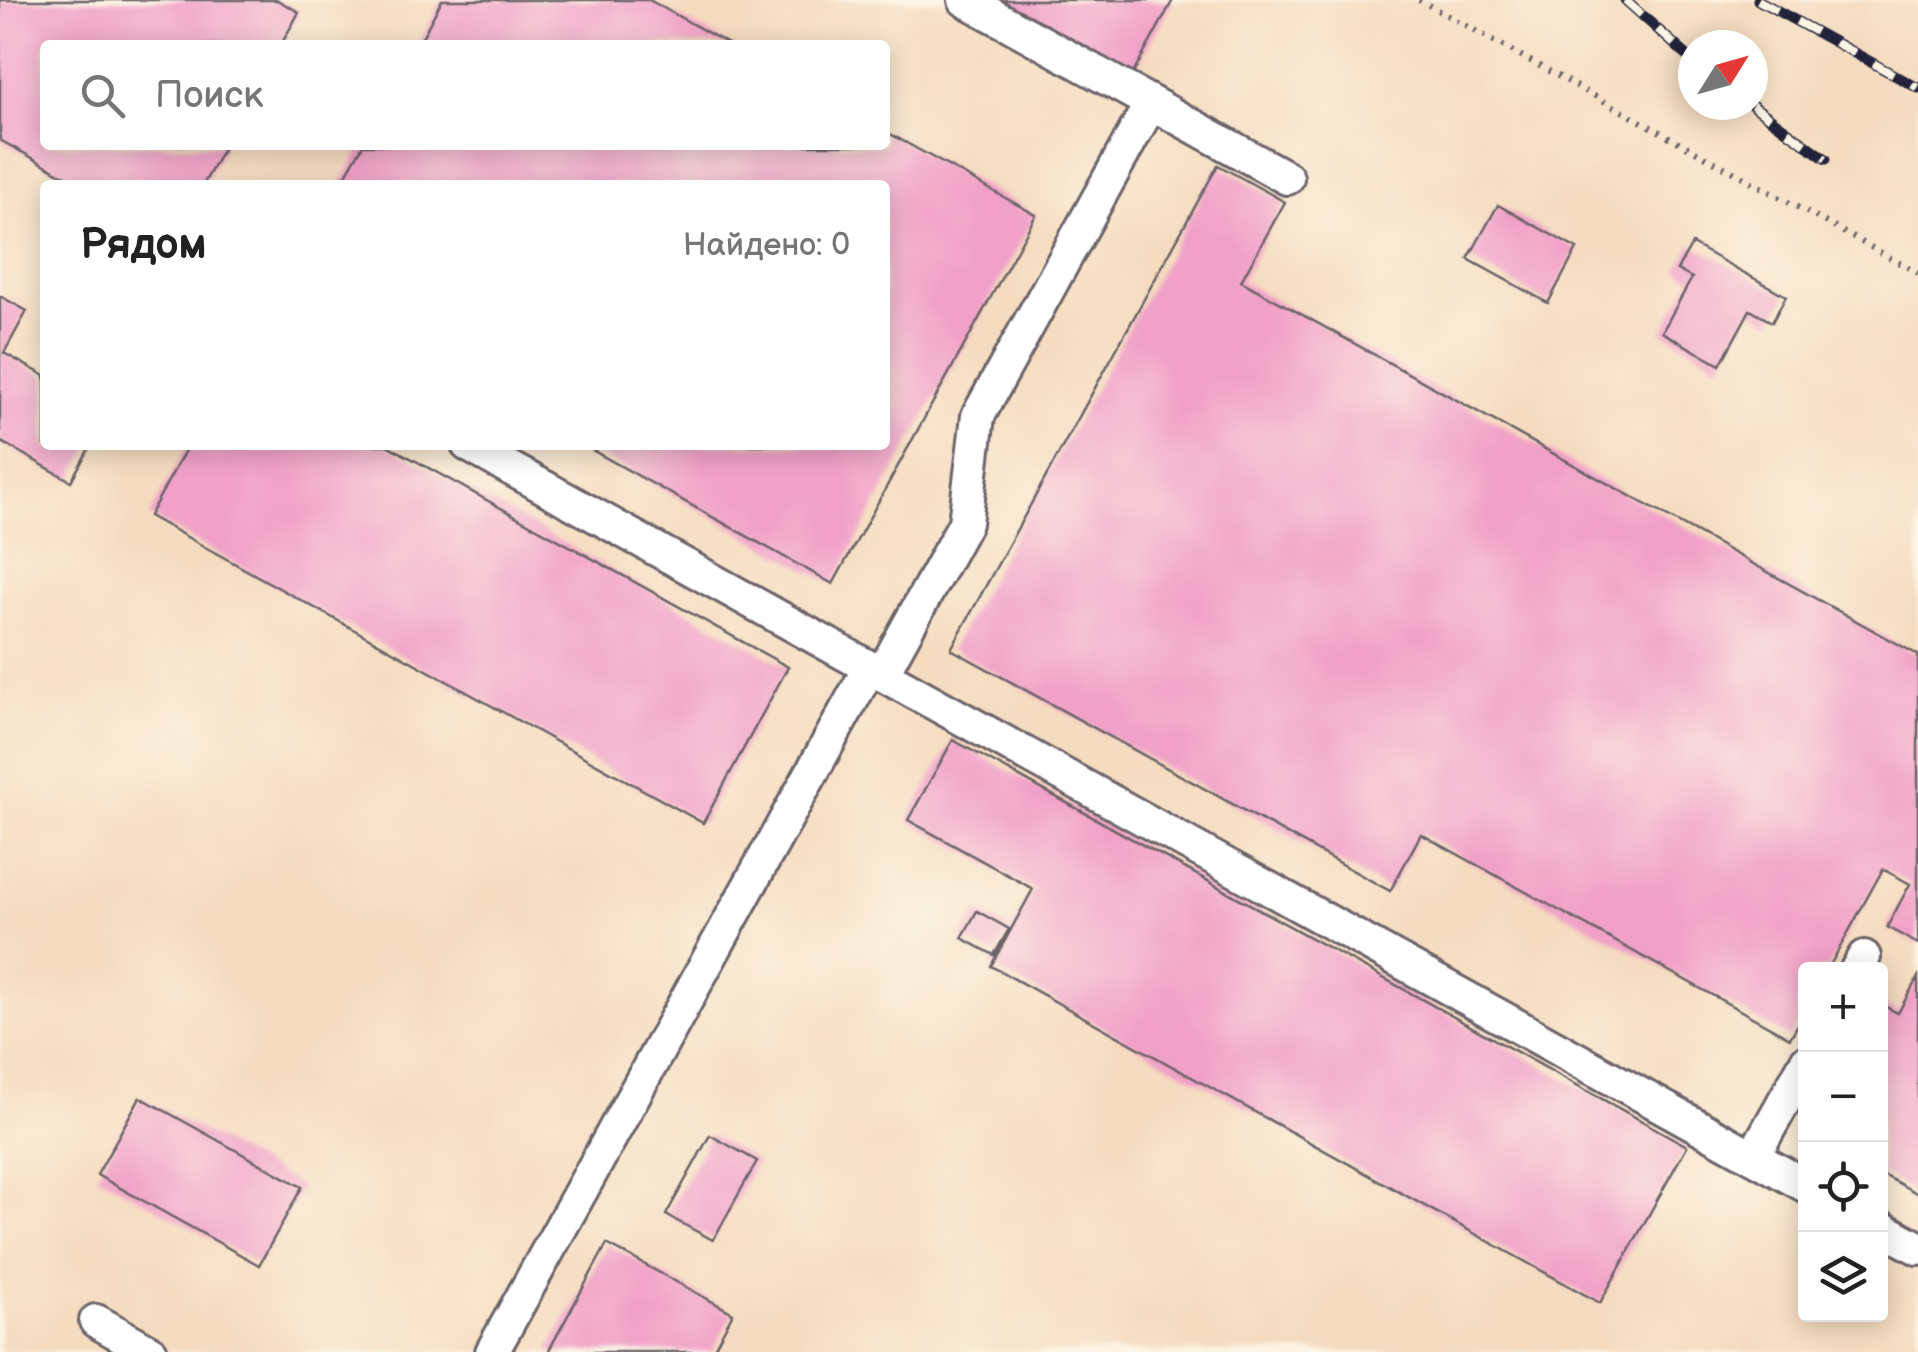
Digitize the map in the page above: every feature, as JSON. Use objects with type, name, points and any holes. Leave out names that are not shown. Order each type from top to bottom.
[{"type":"lane","points":[[965,0],[1287,178]]},
{"type":"lane","points":[[492,1352],[876,671],[965,522],[978,416],[1151,103]]},
{"type":"lane","points":[[477,450],[1798,1182]]},
{"type":"lane","points":[[1754,1157],[1798,1077]]},
{"type":"lane","points":[[1888,1231],[1918,1248]]},
{"type":"lane","points":[[96,1321],[151,1352]]},
{"type":"path","points":[[1418,0],[1918,273]]},
{"type":"building","points":[[0,0],[277,0],[299,12],[284,40],[40,40],[40,150],[222,150],[206,180],[73,180],[0,140]]},
{"type":"building","points":[[442,0],[649,0],[721,40],[421,40]]},
{"type":"building","points":[[988,0],[1173,0],[1130,79]]},
{"type":"building","points":[[890,134],[1036,215],[833,584],[592,450],[890,450],[890,180],[343,180],[360,150],[890,150]]},
{"type":"building","points":[[1218,165],[1285,202],[1241,281],[1918,655],[1918,944],[1887,927],[1910,884],[1883,869],[1832,962],[1798,962],[1798,1024],[1790,1038],[1421,834],[1390,891],[951,649]]},
{"type":"building","points":[[1498,205],[1577,249],[1548,303],[1468,259]]},
{"type":"building","points":[[1692,244],[1786,296],[1772,322],[1750,310],[1720,365],[1662,332],[1692,278],[1677,270]]},
{"type":"building","points":[[0,296],[27,311],[4,353],[40,373],[40,450],[88,450],[71,481],[0,441]]},
{"type":"building","points":[[185,450],[396,450],[788,667],[703,823],[149,516]]},
{"type":"building","points":[[953,740],[1687,1146],[1600,1303],[991,966],[1033,889],[908,820]]},
{"type":"building","points":[[977,911],[1009,929],[994,955],[962,938]]},
{"type":"building","points":[[1918,977],[1918,1194],[1888,1177],[1888,1008],[1898,1013]]},
{"type":"building","points":[[140,1097],[302,1187],[259,1265],[97,1175]]},
{"type":"building","points":[[710,1135],[757,1161],[713,1240],[666,1215]]},
{"type":"building","points":[[607,1244],[733,1313],[712,1352],[548,1352]]},
{"type":"railway","points":[[1625,0],[1678,48]]},
{"type":"railway","points":[[1758,0],[1918,88]]},
{"type":"railway","points":[[1768,117],[1826,159]]}]
